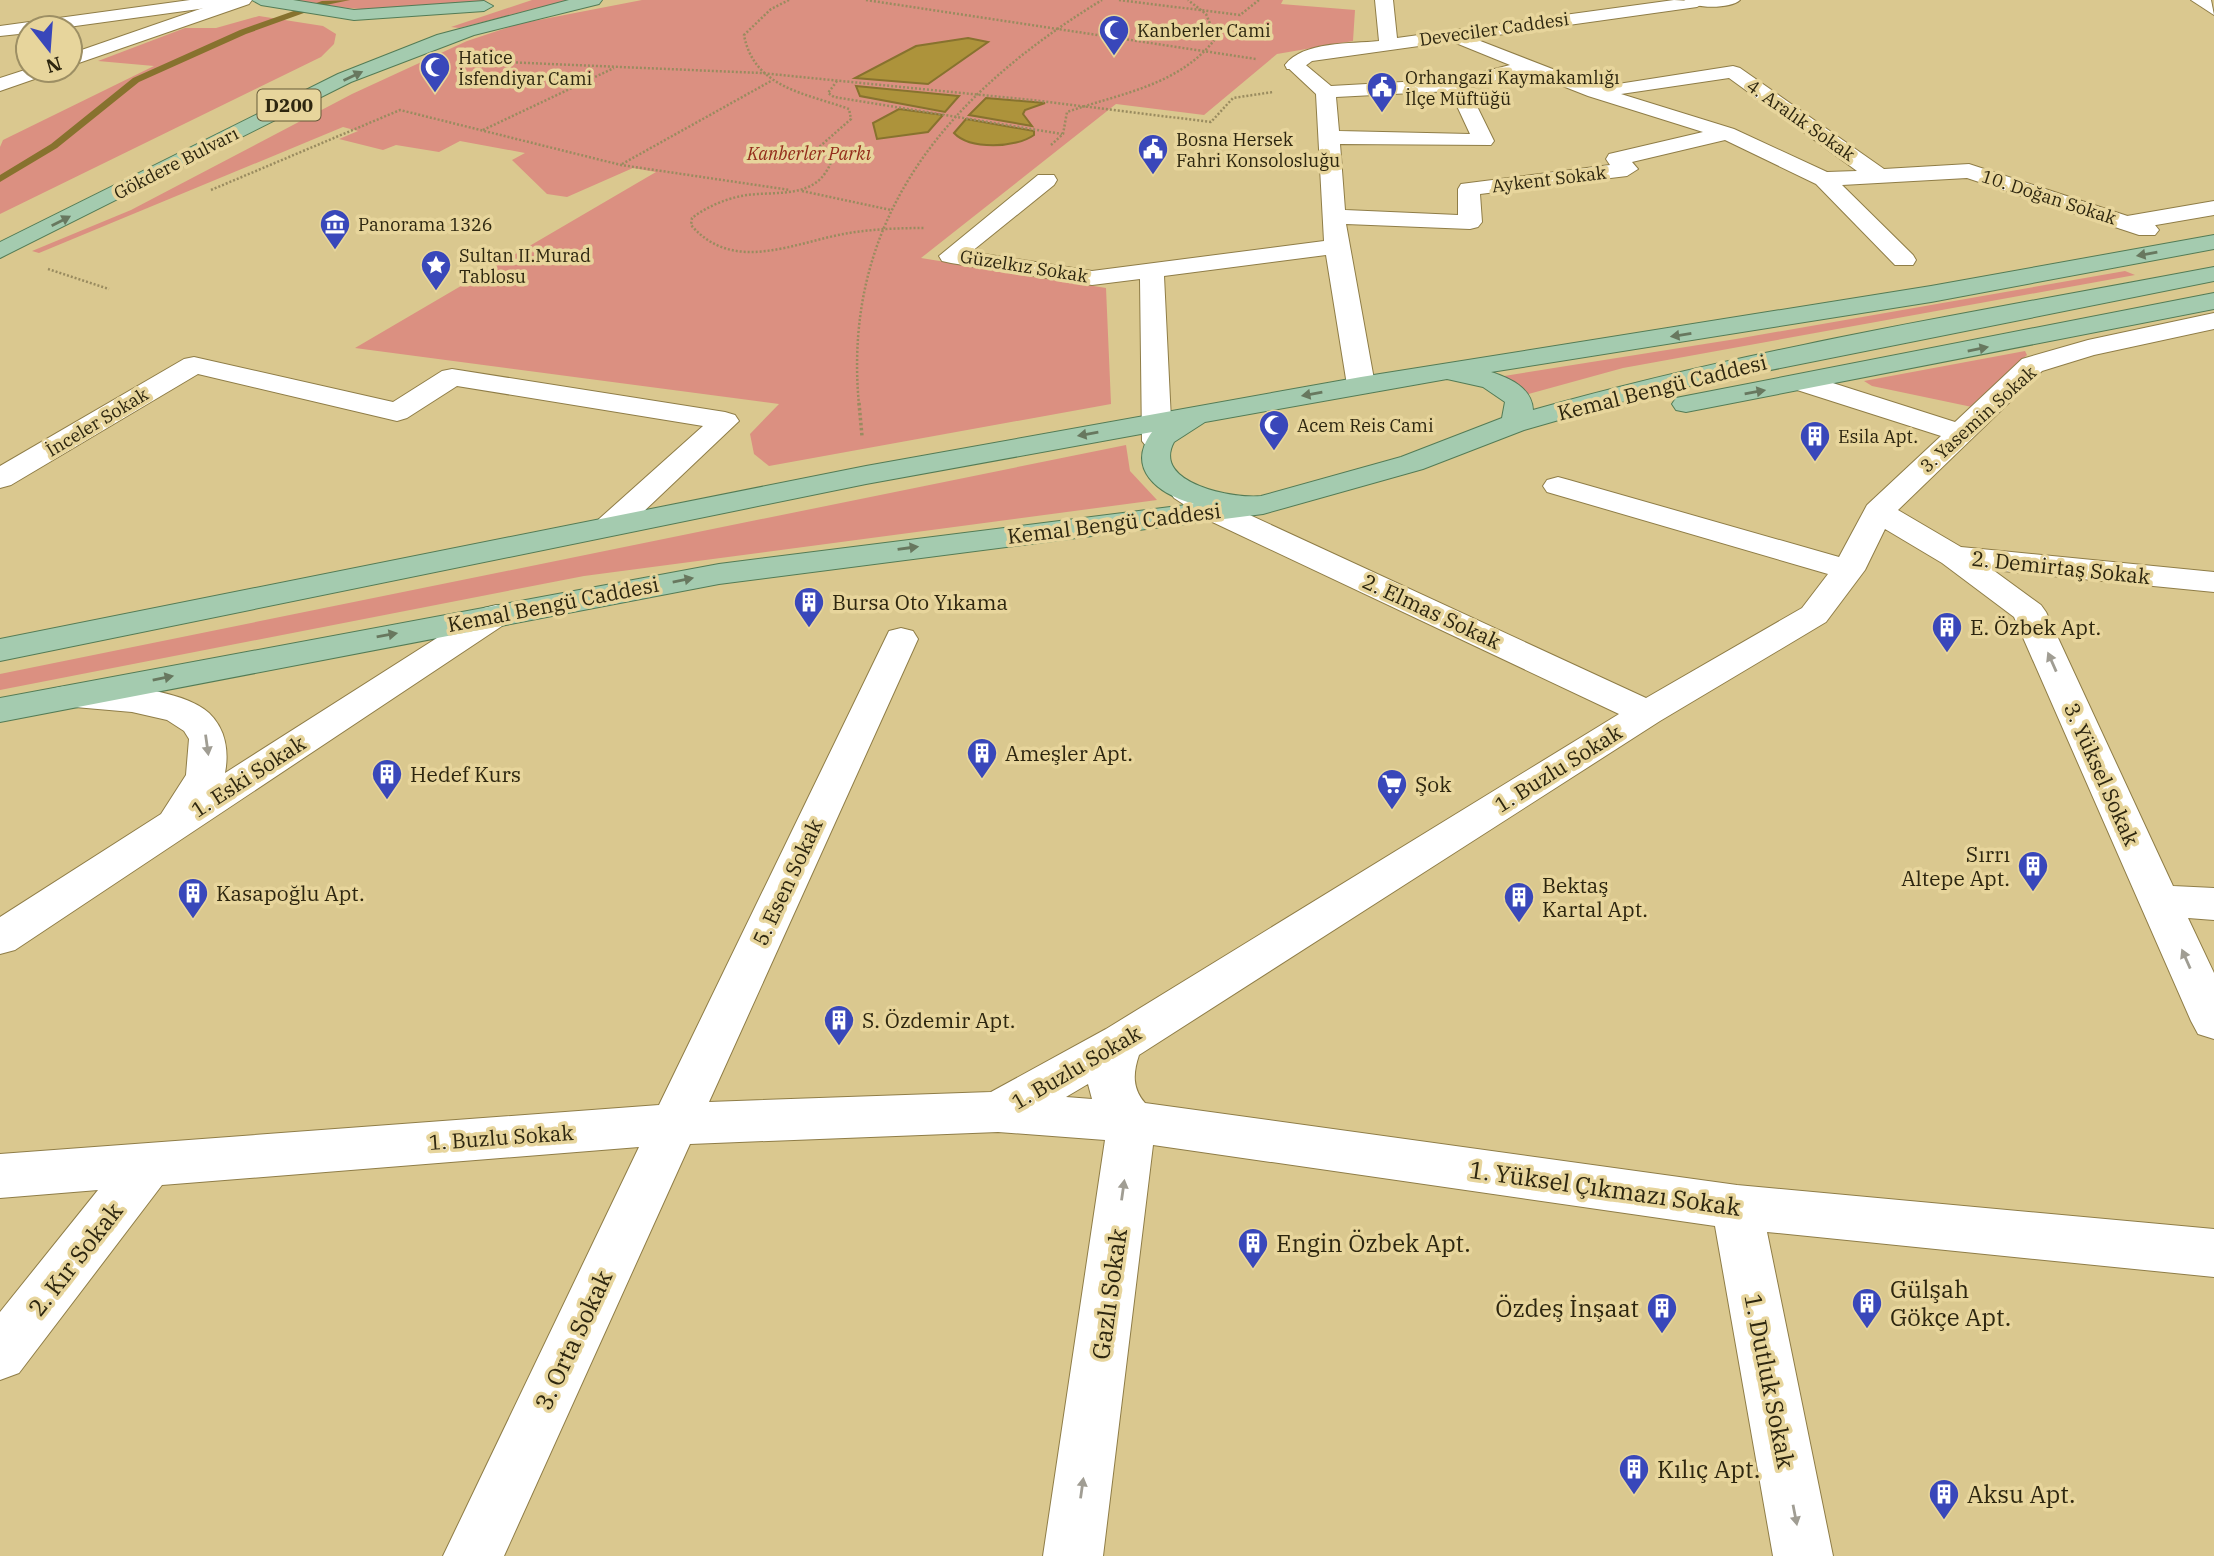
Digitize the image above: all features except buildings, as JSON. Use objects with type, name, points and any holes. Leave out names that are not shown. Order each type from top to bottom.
[{"type":"main road","name":"Gökdere Bulvarı","points":[[0,251],[289,105],[394,57],[470,30],[593,0]]},
{"type":"main road","points":[[270,2],[358,23],[492,3]]},
{"type":"main road","name":"Gökdere Bulvarı","points":[[160,146],[424,25],[492,3]]},
{"type":"main road","points":[[1727,328],[1948,271],[2137,227],[2214,219]]},
{"type":"main road","name":"Kemal Bengü Caddesi","points":[[1157,432],[1191,417],[1216,411],[1427,374],[1727,328],[2214,242]]},
{"type":"main road","name":"Kemal Bengü Caddesi","points":[[0,710],[719,573],[1263,505],[1374,475],[1514,424],[1641,388],[1776,359],[2214,274]]},
{"type":"main road","points":[[1470,442],[1804,383],[2214,302]]},
{"type":"main road","points":[[1427,374],[1466,374],[1502,386],[1514,395],[1521,405],[1521,415],[1514,424]]},
{"type":"main road","points":[[0,650],[866,475],[1157,432],[1154,457],[1161,473],[1177,487],[1212,500],[1263,505]]},
{"type":"street","points":[[0,32],[228,0]]},
{"type":"street","points":[[84,55],[243,0]]},
{"type":"street","points":[[1384,0],[1388,44]]},
{"type":"street","name":"Deveciler Caddesi","points":[[1294,65],[1307,56],[1695,1],[1731,0]]},
{"type":"street","points":[[2200,0],[2214,10]]},
{"type":"street","points":[[1452,35],[1595,92],[1727,132],[1824,179],[1904,260]]},
{"type":"street","points":[[1294,65],[1326,92],[1457,85],[1530,65]]},
{"type":"street","name":"4. Aralık Sokak","points":[[1595,92],[1733,72],[1879,176]]},
{"type":"street","points":[[1329,137],[1484,141],[1457,85]]},
{"type":"street","points":[[1326,92],[1336,247],[1362,386]]},
{"type":"street","name":"Aykent Sokak","points":[[1335,217],[1470,222],[1469,189],[1627,169],[1617,159],[1727,132]]},
{"type":"street","name":"10. Doğan Sokak","points":[[1824,179],[1969,171],[2137,227]]},
{"type":"street","name":"Güzelkız Sokak","points":[[1046,180],[951,256],[1092,278],[1336,247]]},
{"type":"street","points":[[2137,227],[2214,208]]},
{"type":"street","points":[[1152,270],[1157,432]]},
{"type":"street","name":"3. Yasemin Sokak","points":[[1878,512],[2032,365],[2088,348],[2214,321]]},
{"type":"street","name":"İnceler Sokak","points":[[0,479],[194,365],[397,412],[452,377],[725,421],[610,526]]},
{"type":"street","points":[[1804,383],[1960,433]]},
{"type":"street","points":[[1558,486],[1849,570]]},
{"type":"street","name":"2. Elmas Sokak","points":[[1177,487],[1217,512],[1647,713]]},
{"type":"street","name":"2. Demirtaş Sokak","points":[[1878,512],[1954,556],[2214,582]]},
{"type":"street","name":"1. Buzlu Sokak","points":[[0,1176],[674,1124],[998,1112],[1122,1042],[1647,713],[1814,615],[1849,570],[1878,512]]},
{"type":"street","name":"3. Yüksel Sokak","points":[[1954,556],[2029,612],[2214,1021]]},
{"type":"street","name":"1. Eski Sokak","points":[[0,938],[496,615]]},
{"type":"street","name":"5. Esen Sokak","points":[[674,1124],[901,639]]},
{"type":"street","points":[[63,697],[137,700],[182,711],[203,728],[211,748],[204,781],[172,825]]},
{"type":"street","points":[[2159,900],[2214,904]]},
{"type":"street","points":[[1122,1042],[1111,1062],[1115,1102],[1132,1122]]},
{"type":"street","name":"1. Yüksel Çıkmazı Sokak","points":[[998,1112],[1132,1122],[1737,1207],[2214,1253]]},
{"type":"street","name":"Gazlı Sokak","points":[[1073,1556],[1132,1122]]},
{"type":"street","name":"3. Orta Sokak","points":[[473,1556],[674,1124]]},
{"type":"street","name":"2. Kır Sokak","points":[[0,1354],[149,1164]]},
{"type":"street","name":"1. Dutluk Sokak","points":[[1737,1207],[1803,1556]]},
{"type":"path","points":[[789,0],[771,9],[744,35],[747,54],[761,73],[771,81],[849,109],[851,119],[821,142],[818,148],[831,162],[829,173],[818,183],[800,191],[723,201],[704,208],[692,218],[691,225],[704,243],[719,248],[766,252],[849,233],[936,226]]},
{"type":"path","points":[[866,0],[1294,65]]},
{"type":"path","points":[[866,475],[857,388],[857,332],[867,276],[891,210],[940,130],[994,72],[1052,28],[1102,0]]},
{"type":"path","points":[[1119,0],[1240,15],[1259,0]]},
{"type":"path","points":[[1042,153],[1063,134],[1067,112],[1131,92],[1168,76],[1208,51],[1216,38],[1203,11],[1188,0]]},
{"type":"path","points":[[496,62],[761,73],[1083,105],[1211,122],[1233,99],[1252,93],[1326,92]]},
{"type":"path","points":[[482,130],[616,67]]},
{"type":"path","points":[[621,165],[771,81]]},
{"type":"path","points":[[837,81],[828,93],[834,97],[954,114],[1063,134]]},
{"type":"path","points":[[211,190],[400,110],[621,165],[699,179],[800,191],[891,210]]},
{"type":"path","points":[[48,269],[109,289]]},
{"type":"green space","points":[[277,0],[487,0],[437,9],[383,10]]},
{"type":"green space","points":[[532,0],[569,0],[459,28],[451,27]]},
{"type":"green space","name":"Kanberler Parkı","points":[[642,0],[1283,0],[1281,4],[1355,10],[1353,41],[1277,54],[1204,115],[1116,104],[921,258],[1106,288],[1111,404],[769,466],[754,454],[750,434],[779,404],[355,348],[656,172],[633,168],[567,197],[547,194],[512,160],[525,153],[460,141],[439,152],[396,145],[383,150],[339,139],[358,131],[343,127],[39,253],[32,251],[131,210],[352,94],[467,41],[518,24]]},
{"type":"green space","points":[[259,16],[323,26],[336,34],[334,44],[321,57],[0,214],[0,147],[3,140],[154,66],[98,61],[185,28],[216,28]]},
{"type":"green space","points":[[2125,271],[2135,275],[1623,368],[1521,396],[1498,377],[1736,339]]},
{"type":"green space","points":[[2025,351],[2027,355],[1972,407],[1872,386],[1864,381]]},
{"type":"green space","points":[[1126,445],[1130,471],[1157,500],[584,576],[0,690],[0,674]]},
{"type":"shaded area","points":[[968,38],[988,42],[928,84],[855,78],[916,46]]},
{"type":"shaded area","points":[[856,86],[959,96],[945,112],[860,96]]},
{"type":"shaded area","points":[[986,98],[1045,103],[1025,110],[1023,114],[1032,126],[969,115]]},
{"type":"shaded area","points":[[899,109],[943,115],[928,132],[877,139],[873,123]]},
{"type":"shaded area","points":[[966,119],[1034,131],[1034,135],[1016,143],[982,145],[954,133]]},
{"type":"waterway","name":"Gökdere Bulvarı","points":[[0,179],[54,146],[136,80],[243,32],[325,3],[346,0]]},
{"type":"place","name":"Kanberler Cami","points":[[1114,57]]},
{"type":"place","name":"Hatice İsfendiyar Cami","points":[[435,94]]},
{"type":"place","name":"Orhangazi Kaymakamlığı İlçe Müftüğü","points":[[1382,114]]},
{"type":"place","name":"Bosna Hersek Fahri Konsolosluğu","points":[[1153,176]]},
{"type":"place","name":"Panorama 1326","points":[[335,251]]},
{"type":"place","name":"Sultan II.Murad Tablosu","points":[[436,292]]},
{"type":"place","name":"Acem Reis Cami","points":[[1274,452]]},
{"type":"place","name":"Esila Apt.","points":[[1815,463]]},
{"type":"place","name":"Bursa Oto Yıkama","points":[[809,629]]},
{"type":"place","name":"E. Özbek Apt.","points":[[1947,654]]},
{"type":"place","name":"Ameşler Apt.","points":[[982,780]]},
{"type":"place","name":"Hedef Kurs","points":[[387,801]]},
{"type":"place","name":"Şok","points":[[1392,811]]},
{"type":"place","name":"Sırrı Altepe Apt.","points":[[2033,893]]},
{"type":"place","name":"Kasapoğlu Apt.","points":[[193,920]]},
{"type":"place","name":"Bektaş Kartal Apt.","points":[[1519,924]]},
{"type":"place","name":"S. Özdemir Apt.","points":[[839,1047]]},
{"type":"place","name":"Engin Özbek Apt.","points":[[1253,1270]]},
{"type":"place","name":"Gülşah Gökçe Apt.","points":[[1867,1330]]},
{"type":"place","name":"Özdeş İnşaat","points":[[1662,1335]]},
{"type":"place","name":"Kılıç Apt.","points":[[1634,1496]]},
{"type":"place","name":"Aksu Apt.","points":[[1944,1521]]}]
